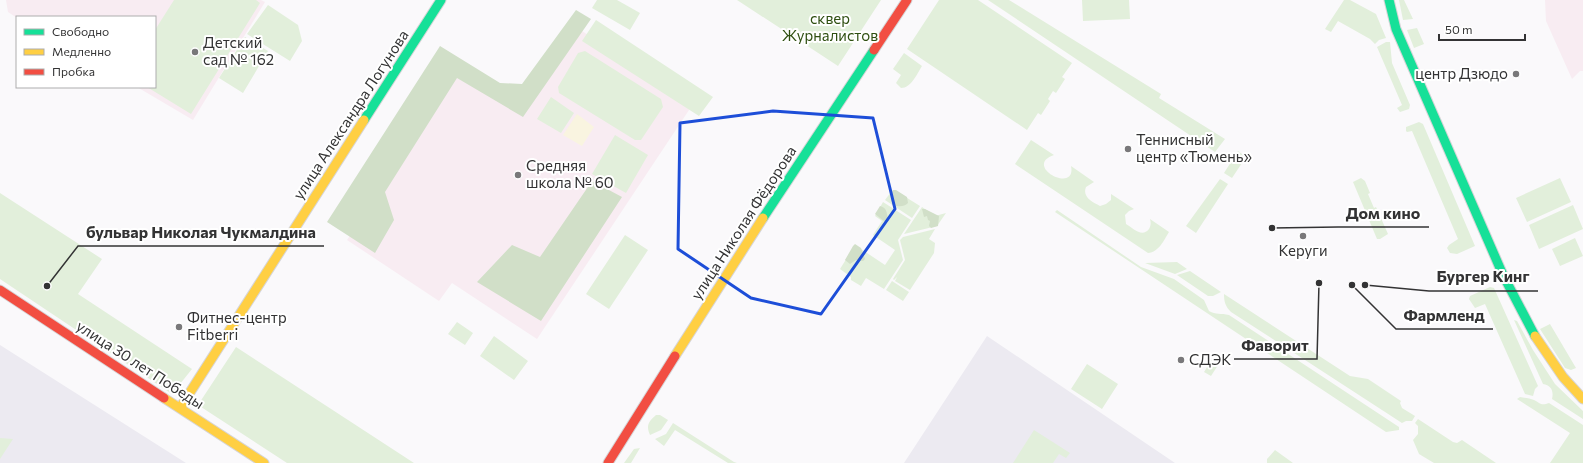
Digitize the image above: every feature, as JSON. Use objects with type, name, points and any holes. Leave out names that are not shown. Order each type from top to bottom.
[{"type":"street","name":"улица Александра Логунова","points":[[180,408],[442,0]]},
{"type":"street","name":"улица Николая Фёдорова","points":[[608,463],[647,398],[761,221],[907,0]]},
{"type":"street","points":[[1389,0],[1396,29],[1490,248],[1514,299],[1538,343],[1555,367],[1583,399]]},
{"type":"street","name":"улица 30 лет Победы","points":[[0,290],[264,463]]},
{"type":"highlighted area","points":[[773,111],[873,118],[895,209],[821,314],[751,298],[678,249],[680,123]]},
{"type":"shaded area","name":"Детский сад № 162","points":[[6,0],[261,0],[265,2],[193,120],[139,88],[156,88],[156,16],[16,16],[16,17],[8,12]]},
{"type":"shaded area","points":[[1545,0],[1583,0],[1583,71],[1580,71],[1572,79],[1546,21]]},
{"type":"shaded area","name":"Средняя школа № 60","points":[[576,27],[693,104],[537,339],[452,283],[439,301],[347,240],[460,69],[521,109]]},
{"type":"shaded area","points":[[987,336],[1175,463],[904,463]]},
{"type":"shaded area","points":[[0,345],[186,463],[0,463]]},
{"type":"green space","name":"Детский сад № 162","points":[[174,0],[256,0],[260,3],[191,114],[149,88],[156,88],[156,28]]},
{"type":"green space","points":[[597,0],[617,0],[640,13],[630,30],[592,8]]},
{"type":"green space","name":"сквер Журналистов","points":[[737,0],[881,0],[838,66]]},
{"type":"green space","points":[[939,0],[978,0],[1072,63],[1062,77],[1065,79],[1056,93],[1053,91],[1048,99],[1050,101],[1041,115],[1038,113],[1027,130],[907,49]]},
{"type":"green space","points":[[988,0],[1009,0],[1161,94],[1159,98],[1225,139],[1215,152]]},
{"type":"green space","points":[[1082,0],[1129,0],[1130,19],[1083,21]]},
{"type":"green space","points":[[1344,0],[1350,0],[1376,14],[1386,38],[1379,40],[1375,44],[1370,39],[1338,21],[1331,32],[1325,29]]},
{"type":"green space","points":[[1399,0],[1404,0],[1413,19],[1403,20]]},
{"type":"green space","points":[[268,5],[298,25],[302,41],[290,61],[247,34]]},
{"type":"green space","points":[[576,10],[591,19],[523,117],[457,78],[385,192],[394,220],[375,253],[327,222],[440,46],[500,83],[522,84]]},
{"type":"green space","points":[[596,20],[713,97],[699,116],[582,41]]},
{"type":"green space","points":[[1417,28],[1424,44],[1414,48],[1407,30]]},
{"type":"green space","points":[[245,37],[268,51],[243,93],[219,78]]},
{"type":"green space","points":[[1386,42],[1390,42],[1392,63],[1410,105],[1409,109],[1400,112],[1397,108],[1402,105],[1377,47]]},
{"type":"green space","points":[[585,51],[661,99],[663,107],[641,140],[635,140],[559,93],[558,87],[578,53]]},
{"type":"green space","points":[[904,53],[922,66],[911,83],[908,86],[901,88],[896,83],[901,75],[893,69]]},
{"type":"green space","points":[[551,97],[574,113],[561,133],[537,119]]},
{"type":"green space","points":[[1419,122],[1423,124],[1475,246],[1457,254],[1450,253],[1447,248],[1458,239],[1412,131],[1406,131],[1406,127]]},
{"type":"green space","points":[[615,135],[648,155],[626,193],[592,174]]},
{"type":"green space","points":[[1031,140],[1054,155],[1046,160],[1044,165],[1047,171],[1053,176],[1066,178],[1071,174],[1071,166],[1094,182],[1086,187],[1085,191],[1085,194],[1091,201],[1100,206],[1106,204],[1111,200],[1111,194],[1134,209],[1125,215],[1126,224],[1135,230],[1143,233],[1146,232],[1151,223],[1150,219],[1169,232],[1161,245],[1152,252],[1148,253],[1015,164]]},
{"type":"green space","points":[[1238,151],[1246,157],[1232,178],[1224,173]]},
{"type":"green space","points":[[1361,178],[1365,181],[1370,193],[1368,194],[1374,208],[1376,207],[1388,234],[1380,239],[1377,239],[1353,182]]},
{"type":"green space","points":[[1560,178],[1571,202],[1527,222],[1516,198]]},
{"type":"green space","points":[[1220,179],[1228,184],[1196,233],[1186,226]]},
{"type":"green space","points":[[592,181],[622,197],[541,321],[477,282],[512,245],[540,257]]},
{"type":"green space","points":[[893,190],[920,206],[912,218],[885,200]]},
{"type":"green space","points":[[893,190],[896,190],[907,197],[908,203],[901,206],[893,205],[891,198]]},
{"type":"green space","points":[[0,193],[102,259],[78,294],[192,369],[172,394],[0,279]]},
{"type":"green space","points":[[883,202],[911,220],[898,240],[903,260],[884,289],[866,278],[861,286],[851,280],[851,277],[840,269],[855,245],[885,265],[895,250],[873,235],[882,221],[875,216]]},
{"type":"green space","points":[[1573,205],[1583,229],[1539,249],[1529,225]]},
{"type":"green space","points":[[880,206],[886,210],[888,222],[885,222],[875,214]]},
{"type":"green space","points":[[922,207],[935,216],[946,213],[937,226],[904,234]]},
{"type":"green space","points":[[922,209],[939,216],[938,226],[931,228],[929,226],[930,221],[928,220],[927,216],[924,217]]},
{"type":"green space","points":[[1057,210],[1141,267],[1174,279],[1204,300],[1209,311],[1229,315],[1399,427],[1399,430],[1386,432],[1055,212]]},
{"type":"green space","points":[[935,229],[929,239],[935,243],[934,253],[910,290],[895,281],[897,277],[894,280],[893,279],[905,260],[900,240],[903,237]]},
{"type":"green space","points":[[625,235],[648,250],[609,309],[586,294]]},
{"type":"green space","points":[[1575,238],[1583,256],[1560,266],[1552,249]]},
{"type":"green space","points":[[855,244],[861,248],[865,259],[863,261],[856,260],[850,264],[845,260]]},
{"type":"green space","points":[[1177,262],[1187,269],[1175,274],[1145,263]]},
{"type":"green space","points":[[1190,271],[1221,292],[1213,296],[1208,296],[1177,275]]},
{"type":"green space","points":[[892,281],[909,292],[903,301],[886,290]]},
{"type":"green space","points":[[1490,287],[1494,288],[1538,386],[1535,389],[1533,396],[1525,394],[1485,304],[1475,308],[1469,299],[1470,296]]},
{"type":"green space","points":[[1224,294],[1350,376],[1368,379],[1401,401],[1400,403],[1402,408],[1415,416],[1412,421],[1402,423],[1231,312],[1225,303]]},
{"type":"green space","points":[[1514,320],[1517,321],[1533,350],[1555,384],[1583,411],[1583,419],[1552,399],[1553,393],[1548,386],[1543,384]]},
{"type":"green space","points":[[457,322],[473,333],[465,345],[448,334]]},
{"type":"green space","points":[[1550,324],[1576,368],[1571,370],[1565,368],[1540,329]]},
{"type":"green space","points":[[494,336],[528,361],[514,380],[480,356]]},
{"type":"green space","points":[[236,347],[414,463],[287,463],[198,405]]},
{"type":"green space","points":[[1215,355],[1222,359],[1211,376],[1204,372]]},
{"type":"green space","points":[[1087,364],[1118,384],[1102,409],[1071,389]]},
{"type":"green space","points":[[1520,397],[1532,399],[1542,404],[1549,403],[1583,425],[1583,463],[1550,463],[1570,433],[1517,399]]},
{"type":"green space","points":[[656,415],[660,415],[668,420],[661,430],[650,435],[648,424]]},
{"type":"green space","points":[[1418,419],[1453,442],[1457,443],[1462,440],[1496,463],[1434,463],[1419,454],[1413,440],[1418,434],[1418,426],[1415,423]]},
{"type":"green space","points":[[673,423],[737,463],[728,463],[675,430],[664,446],[655,439],[666,434]]},
{"type":"green space","points":[[1034,430],[1070,453],[1066,458],[1059,454],[1053,463],[1013,463]]},
{"type":"green space","points":[[0,438],[13,439],[0,459]]},
{"type":"green space","points":[[640,448],[631,463],[624,463],[634,449]]},
{"type":"green space","points":[[1275,450],[1293,463],[1267,463],[1267,459]]},
{"type":"sand","points":[[577,114],[594,127],[582,146],[563,135]]},
{"type":"traffic: fast","points":[[364,120],[441,0]]},
{"type":"traffic: fast","points":[[1389,0],[1396,29],[1503,275],[1535,336]]},
{"type":"traffic: fast","points":[[763,218],[874,50]]},
{"type":"traffic: slow","points":[[180,408],[364,120]]},
{"type":"traffic: slow","points":[[675,356],[763,218]]},
{"type":"traffic: slow","points":[[1535,336],[1563,377],[1583,399]]},
{"type":"traffic: slow","points":[[164,398],[264,463]]},
{"type":"traffic: jam","points":[[874,50],[907,0]]},
{"type":"traffic: jam","points":[[0,290],[164,398]]},
{"type":"traffic: jam","points":[[608,463],[675,356]]},
{"type":"place","name":"Детский сад № 162","points":[[195,52]]},
{"type":"place","name":"центр Дзюдо","points":[[1516,74]]},
{"type":"place","name":"Теннисный центр «Тюмень»","points":[[1128,149]]},
{"type":"place","name":"Средняя школа № 60","points":[[518,175]]},
{"type":"place","name":"Дом кино","points":[[1272,228]]},
{"type":"place","name":"Керуги","points":[[1303,236]]},
{"type":"place","name":"Фаворит","points":[[1319,283]]},
{"type":"place","name":"Фармленд","points":[[1352,285]]},
{"type":"place","name":"Бургер Кинг","points":[[1365,285]]},
{"type":"place","name":"бульвар Николая Чукмалдина","points":[[47,286]]},
{"type":"place","name":"Фитнес-центр Fitberri","points":[[179,327]]},
{"type":"place","name":"СДЭК","points":[[1181,360]]}]
